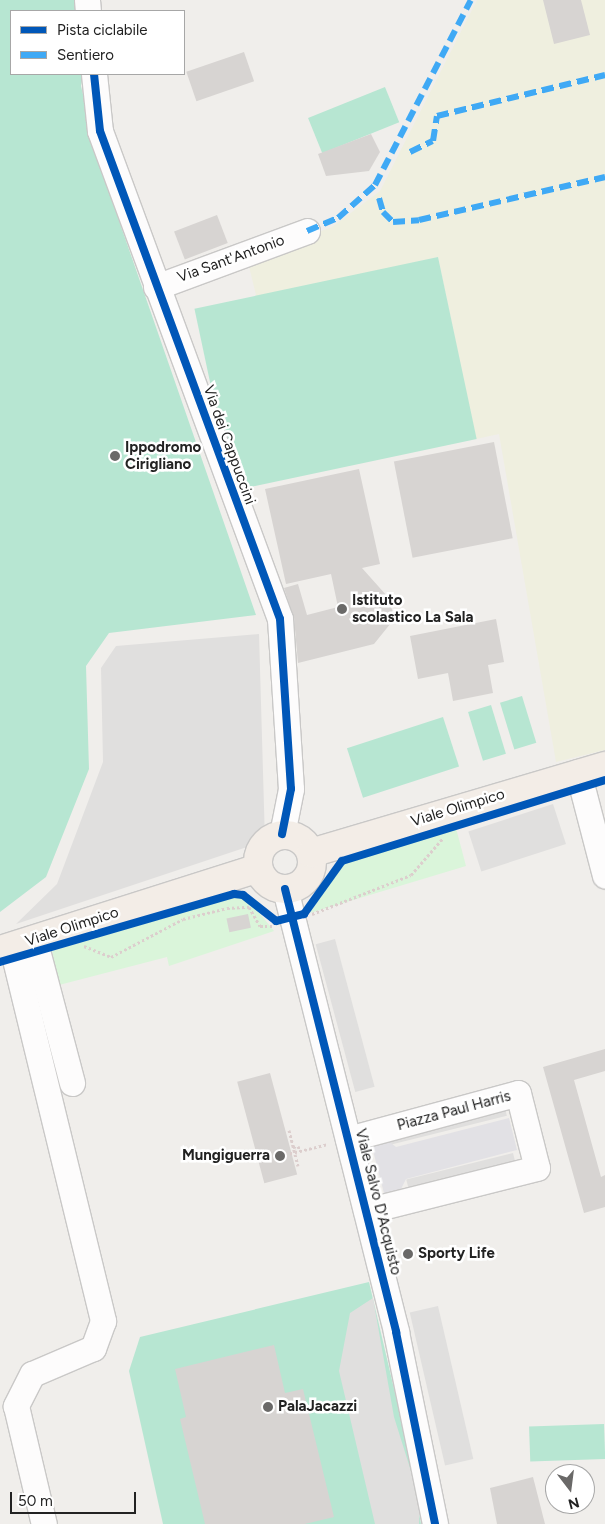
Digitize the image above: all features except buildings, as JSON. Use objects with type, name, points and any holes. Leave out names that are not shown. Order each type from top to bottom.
[{"type":"main road","name":"Viale Olimpico","points":[[310,852],[578,772],[605,766]]},
{"type":"main road","points":[[282,834],[300,839],[310,852],[307,877],[285,889],[268,883],[258,868],[265,842],[282,834]]},
{"type":"main road","name":"Viale Olimpico","points":[[15,945],[258,868]]},
{"type":"street","name":"Via dei Cappuccini","points":[[94,75],[100,131],[280,619],[291,789],[282,834]]},
{"type":"street","name":"Via Sant'Antonio","points":[[156,287],[306,231]]},
{"type":"street","points":[[578,772],[596,803],[605,876]]},
{"type":"street","name":"Viale Salvo D'Acquisto","points":[[285,889],[279,916],[348,1139],[417,1426],[435,1524]]},
{"type":"street","points":[[15,945],[72,1083]]},
{"type":"street","points":[[15,945],[44,1084],[103,1321],[93,1348],[32,1374],[16,1406],[44,1524]]},
{"type":"street","name":"Piazza Paul Harris","points":[[348,1139],[518,1093],[537,1168],[366,1211]]},
{"type":"path","points":[[430,833],[449,830]]},
{"type":"path","points":[[76,943],[111,957],[183,919],[227,908],[249,907],[266,928],[279,916],[411,875],[433,845],[449,830]]},
{"type":"path","points":[[243,895],[279,916],[304,914],[316,900]]},
{"type":"path","points":[[180,910],[207,902]]},
{"type":"path","points":[[76,943],[90,937]]},
{"type":"path","points":[[289,1130],[298,1166]]},
{"type":"path","points":[[280,1156],[348,1139]]},
{"type":"path","points":[[293,1147],[298,1146],[300,1151]]},
{"type":"green space","name":"Ippodromo Cirigliano","points":[[0,0],[79,0],[81,10],[10,10],[10,75],[83,75],[81,86],[100,166],[256,615],[109,633],[86,666],[89,769],[46,877],[0,912]]},
{"type":"green space","points":[[477,0],[605,0],[605,750],[556,762],[499,434],[476,439],[438,257],[257,299],[247,258],[332,227],[380,191]]},
{"type":"green space","points":[[385,87],[399,122],[322,153],[308,118]]},
{"type":"green space","points":[[438,257],[477,439],[233,491],[194,309]]},
{"type":"green space","points":[[522,696],[536,743],[514,750],[500,703]]},
{"type":"green space","points":[[491,705],[506,754],[483,761],[468,712]]},
{"type":"green space","points":[[443,717],[459,766],[363,798],[347,748]]},
{"type":"green space","points":[[456,828],[466,866],[310,913],[343,864]]},
{"type":"green space","points":[[235,897],[248,899],[274,931],[169,966],[167,957],[59,985],[52,951]]},
{"type":"green space","name":"PalaJacazzi","points":[[369,1282],[407,1444],[421,1524],[163,1524],[129,1371],[140,1337]]},
{"type":"green space","points":[[604,1424],[605,1459],[530,1462],[529,1427]]},
{"type":"shaded area","points":[[259,634],[265,841],[16,924],[57,884],[103,762],[101,668],[116,646]]},
{"type":"shaded area","points":[[553,804],[566,844],[481,871],[468,832]]},
{"type":"shaded area","points":[[335,939],[375,1087],[355,1092],[316,944]]},
{"type":"shaded area","points":[[504,1104],[507,1116],[390,1145],[388,1133]]},
{"type":"shaded area","points":[[509,1118],[517,1150],[406,1179],[398,1195],[385,1197],[370,1139],[381,1135],[396,1147]]},
{"type":"shaded area","points":[[513,1153],[516,1165],[409,1191],[406,1180]]},
{"type":"shaded area","points":[[373,1298],[394,1417],[420,1500],[419,1524],[375,1524],[339,1371],[350,1313]]},
{"type":"shaded area","points":[[438,1306],[473,1459],[445,1465],[410,1313]]},
{"type":"marked path","points":[[307,231],[338,218],[375,185],[471,0]]},
{"type":"marked path","points":[[410,152],[433,141],[437,116],[605,75]]},
{"type":"marked path","points":[[379,198],[383,212],[393,222],[419,220],[605,177]]},
{"type":"cycle path","points":[[94,75],[100,131],[280,619],[291,789],[282,834]]},
{"type":"cycle path","points":[[0,962],[234,894],[243,895],[276,921],[304,914],[342,861],[605,780]]},
{"type":"cycle path","points":[[285,889],[396,1332],[435,1524]]},
{"type":"place","name":"Ippodromo Cirigliano","points":[[115,456]]},
{"type":"place","name":"Istituto scolastico La Sala","points":[[342,609]]},
{"type":"place","name":"Mungiguerra","points":[[280,1156]]},
{"type":"place","name":"Sporty Life","points":[[408,1254]]},
{"type":"place","name":"PalaJacazzi","points":[[268,1407]]}]
